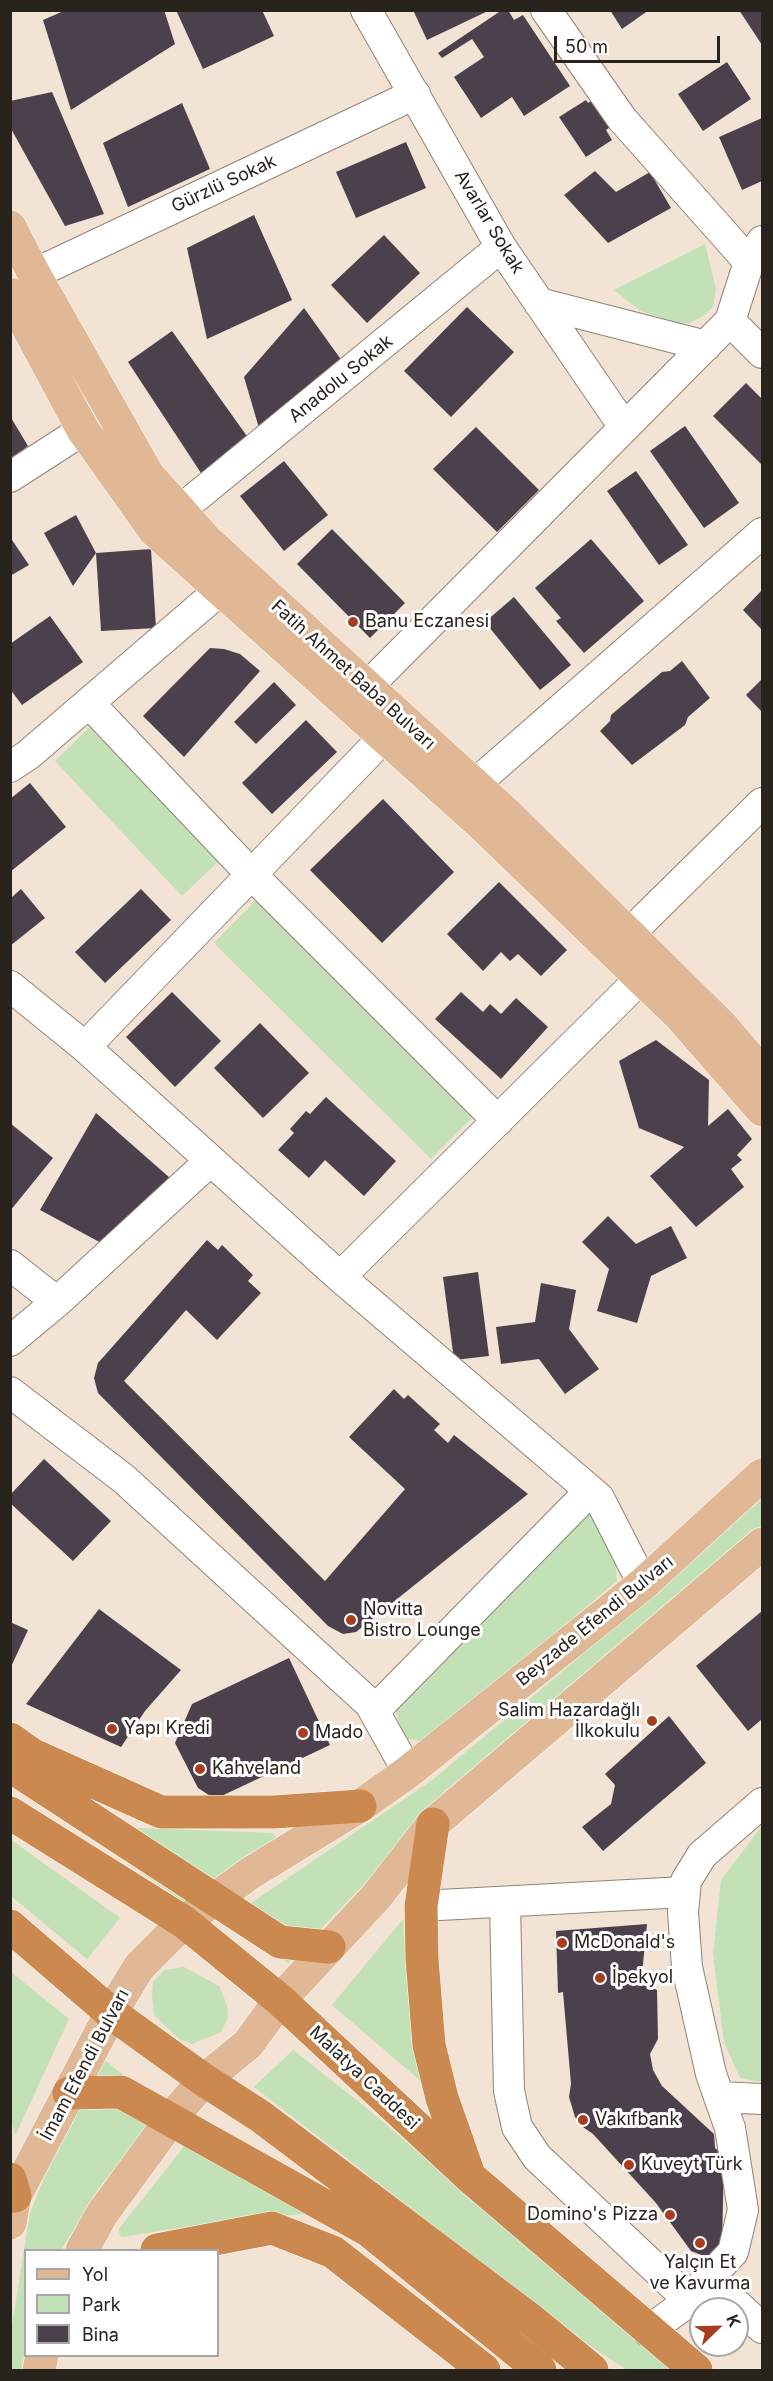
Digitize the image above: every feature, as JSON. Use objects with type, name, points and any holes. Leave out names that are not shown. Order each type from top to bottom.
[{"type":"highway","points":[[10,1739],[31,1754],[161,1812],[274,1812],[360,1806]]},
{"type":"highway","points":[[10,1766],[280,1942],[329,1947]]},
{"type":"highway","name":"Malatya Caddesi","points":[[10,1813],[184,1922],[280,2000],[470,2177],[696,2370]]},
{"type":"highway","points":[[433,1824],[421,1906],[422,1959],[429,2045],[442,2098],[470,2177]]},
{"type":"highway","points":[[10,1926],[111,2013],[204,2080],[260,2116],[531,2320],[592,2370]]},
{"type":"highway","points":[[69,2093],[121,2092],[368,2230],[540,2370]]},
{"type":"highway","points":[[162,2249],[272,2228],[333,2253],[484,2370]]},
{"type":"main road","name":"Fatih Ahmet Baba Bulvarı","points":[[10,226],[17,293],[83,430],[154,530],[382,738],[480,823],[680,1016],[762,1110]]},
{"type":"main road","name":"Fatih Ahmet Baba Bulvarı","points":[[17,293],[148,475],[207,541],[366,688],[475,784],[630,933],[722,1026],[762,1073]]},
{"type":"main road","name":"Beyzade Efendi Bulvarı","points":[[184,1922],[249,1874],[360,1806],[408,1772],[643,1584],[762,1476]]},
{"type":"main road","points":[[83,2249],[102,2214],[171,2120],[204,2080],[248,2044],[280,2000],[376,1897],[433,1824],[762,1544]]},
{"type":"main road","name":"İmam Efendi Bulvarı","points":[[12,2199],[111,2013],[139,1967],[184,1922]]},
{"type":"street","name":"Avarlar Sokak","points":[[366,10],[501,247],[624,427]]},
{"type":"street","points":[[366,688],[730,321],[756,251],[622,119],[546,10]]},
{"type":"street","name":"Gürzlü Sokak","points":[[17,293],[415,94]]},
{"type":"street","name":"Anadolu Sokak","points":[[179,511],[501,247]]},
{"type":"street","points":[[539,303],[706,346]]},
{"type":"street","points":[[730,321],[762,353]]},
{"type":"street","points":[[10,477],[83,430]]},
{"type":"street","points":[[475,784],[762,533]]},
{"type":"street","points":[[16,752],[89,703],[219,591]]},
{"type":"street","points":[[89,703],[250,873],[498,1121]]},
{"type":"street","points":[[85,1047],[382,738]]},
{"type":"street","points":[[630,933],[762,803]]},
{"type":"street","points":[[340,1277],[640,979]]},
{"type":"street","points":[[10,986],[85,1047],[209,1162],[340,1277],[599,1498],[643,1584]]},
{"type":"street","points":[[10,1341],[57,1302],[209,1162]]},
{"type":"street","points":[[10,1265],[57,1302]]},
{"type":"street","points":[[10,1392],[124,1479],[354,1690],[374,1711],[408,1772]]},
{"type":"street","points":[[374,1711],[590,1491]]},
{"type":"street","points":[[648,2331],[698,2289],[733,2252],[743,2210],[730,2128],[711,2074],[687,1966],[683,1912],[686,1881],[702,1855],[762,1803]]},
{"type":"street","points":[[421,1906],[684,1892]]},
{"type":"street","points":[[504,1902],[509,2091],[517,2127],[537,2157],[698,2289],[762,2328]]},
{"type":"street","points":[[720,2097],[762,2099]]},
{"type":"green space","points":[[705,244],[716,289],[713,307],[702,317],[689,323],[677,323],[641,311],[614,290]]},
{"type":"green space","points":[[95,722],[223,857],[182,896],[55,761]]},
{"type":"green space","points":[[257,899],[475,1115],[431,1159],[214,943]]},
{"type":"green space","points":[[762,1493],[762,1525],[617,1650],[398,1849],[288,1963],[232,1916],[431,1781],[562,1672]]},
{"type":"green space","points":[[595,1506],[614,1546],[617,1581],[425,1742],[404,1738],[396,1711]]},
{"type":"green space","points":[[762,1826],[762,2082],[740,2078],[724,2042],[713,1954],[721,1880]]},
{"type":"green space","points":[[112,1827],[273,1833],[278,1840],[186,1903],[107,1849]]},
{"type":"green space","points":[[10,1839],[120,1918],[87,1959],[11,1896]]},
{"type":"green space","points":[[403,1919],[409,2000],[423,2083],[332,2005]]},
{"type":"green space","points":[[184,1967],[219,1986],[227,2005],[228,2018],[221,2032],[192,2044],[179,2039],[154,2015],[153,1982],[165,1970]]},
{"type":"green space","points":[[11,1972],[69,2019],[15,2136],[10,2113]]},
{"type":"green space","points":[[293,2050],[364,2106],[676,2370],[627,2370],[583,2341],[254,2087]]},
{"type":"green space","points":[[105,2060],[163,2108],[102,2184],[62,2249],[24,2249],[30,2213],[56,2148]]},
{"type":"green space","points":[[198,2129],[319,2213],[237,2219],[121,2237],[118,2230]]},
{"type":"green space","points":[[24,2250],[24,2356],[21,2370],[11,2370],[11,2331]]},
{"type":"building","points":[[66,10],[164,10],[175,44],[71,110],[43,20]]},
{"type":"building","points":[[176,10],[262,10],[274,36],[203,69]]},
{"type":"building","points":[[413,10],[490,10],[427,40]]},
{"type":"building","points":[[502,10],[508,10],[514,20],[523,15],[570,86],[524,116],[512,97],[481,118],[454,77],[484,57],[472,39],[442,58],[438,53]]},
{"type":"building","points":[[610,10],[649,10],[622,29]]},
{"type":"building","points":[[739,10],[762,10],[762,45]]},
{"type":"building","points":[[727,62],[751,99],[703,131],[678,94]]},
{"type":"building","points":[[52,92],[104,214],[65,226],[10,127],[10,101]]},
{"type":"building","points":[[598,96],[616,123],[606,130],[612,140],[586,157],[559,117],[586,100],[588,103]]},
{"type":"building","points":[[182,103],[210,169],[128,207],[103,143]]},
{"type":"building","points":[[762,118],[762,181],[742,190],[719,137]]},
{"type":"building","points":[[406,142],[426,188],[356,218],[336,172]]},
{"type":"building","points":[[595,171],[616,192],[650,172],[671,208],[608,243],[564,195]]},
{"type":"building","points":[[254,215],[292,300],[207,339],[187,248]]},
{"type":"building","points":[[384,235],[420,273],[367,323],[331,285]]},
{"type":"building","points":[[467,307],[514,352],[451,417],[404,371]]},
{"type":"building","points":[[304,308],[350,372],[259,428],[244,377]]},
{"type":"building","points":[[172,331],[249,439],[201,473],[128,362]]},
{"type":"building","points":[[746,383],[762,399],[762,465],[713,416]]},
{"type":"building","points":[[10,416],[28,446],[10,459]]},
{"type":"building","points":[[685,426],[739,503],[704,528],[650,451]]},
{"type":"building","points":[[476,427],[539,490],[497,532],[433,469]]},
{"type":"building","points":[[284,461],[328,515],[284,551],[240,496]]},
{"type":"building","points":[[636,471],[688,545],[659,565],[607,491]]},
{"type":"building","points":[[76,515],[96,553],[73,586],[44,533]]},
{"type":"building","points":[[332,529],[405,603],[370,638],[297,564]]},
{"type":"building","points":[[10,537],[29,565],[10,576]]},
{"type":"building","points":[[591,539],[644,601],[584,653],[556,621],[561,618],[535,588]]},
{"type":"building","points":[[151,549],[156,628],[101,631],[96,553]]},
{"type":"building","points":[[762,590],[762,630],[743,610]]},
{"type":"building","points":[[514,597],[571,665],[540,690],[485,622]]},
{"type":"building","points":[[50,616],[83,662],[22,705],[10,689],[10,644]]},
{"type":"building","points":[[210,648],[240,654],[260,671],[184,757],[143,716]]},
{"type":"building","points":[[682,661],[710,698],[688,717],[685,725],[632,765],[600,731],[610,721],[611,715],[662,672],[670,671]]},
{"type":"building","points":[[762,679],[762,712],[746,695]]},
{"type":"building","points":[[274,682],[296,705],[256,744],[234,722]]},
{"type":"building","points":[[306,720],[337,752],[272,814],[242,783]]},
{"type":"building","points":[[30,783],[66,827],[10,872],[10,799]]},
{"type":"building","points":[[383,799],[454,872],[382,943],[310,870]]},
{"type":"building","points":[[499,882],[567,950],[541,976],[518,954],[510,961],[501,952],[483,971],[447,934]]},
{"type":"building","points":[[21,889],[45,918],[10,946],[10,895],[12,897]]},
{"type":"building","points":[[141,889],[171,920],[105,983],[75,952]]},
{"type":"building","points":[[172,992],[221,1041],[175,1087],[126,1037]]},
{"type":"building","points":[[461,992],[483,1012],[490,1004],[501,1014],[516,998],[548,1027],[501,1079],[435,1019]]},
{"type":"building","points":[[260,1023],[309,1073],[263,1118],[214,1068]]},
{"type":"building","points":[[656,1040],[709,1080],[708,1126],[728,1109],[752,1139],[737,1155],[742,1160],[731,1169],[744,1187],[696,1227],[650,1176],[684,1147],[639,1128],[619,1061]]},
{"type":"building","points":[[326,1097],[396,1161],[364,1196],[325,1160],[309,1178],[278,1150],[294,1133],[290,1129],[306,1111],[310,1114]]},
{"type":"building","points":[[96,1113],[170,1178],[105,1245],[40,1210]]},
{"type":"building","points":[[10,1123],[53,1158],[10,1211]]},
{"type":"building","points":[[608,1216],[636,1244],[671,1226],[687,1258],[651,1276],[637,1323],[597,1311],[609,1269],[582,1242]]},
{"type":"building","points":[[207,1240],[218,1250],[222,1245],[253,1275],[248,1281],[261,1293],[217,1340],[186,1310],[124,1381],[325,1581],[405,1489],[349,1437],[394,1389],[404,1399],[408,1395],[440,1424],[434,1430],[448,1443],[454,1435],[528,1494],[356,1632],[343,1634],[328,1626],[98,1393],[94,1378],[98,1363]]},
{"type":"building","points":[[478,1272],[489,1356],[454,1360],[443,1277]]},
{"type":"building","points":[[541,1283],[576,1290],[569,1329],[599,1369],[565,1394],[539,1359],[501,1364],[496,1327],[535,1322]]},
{"type":"building","points":[[44,1459],[111,1521],[73,1561],[10,1503],[10,1495]]},
{"type":"building","points":[[99,1609],[181,1670],[145,1711],[121,1747],[26,1704]]},
{"type":"building","points":[[762,1611],[762,1719],[748,1731],[696,1666]]},
{"type":"building","points":[[10,1622],[28,1630],[10,1669]]},
{"type":"building","points":[[289,1658],[330,1745],[215,1799],[198,1788],[175,1743],[192,1704]]},
{"type":"building","points":[[669,1716],[706,1763],[603,1851],[582,1827],[611,1804],[615,1785],[605,1774]]},
{"type":"building","points":[[647,1924],[641,1984],[657,1990],[658,2039],[650,2054],[653,2070],[662,2086],[714,2134],[715,2148],[724,2156],[722,2245],[713,2254],[704,2256],[691,2251],[656,2203],[593,2134],[583,2127],[575,2117],[569,2097],[571,2084],[563,1992],[558,1993],[556,1931]]},
{"type":"place","name":"Banu Eczanesi","points":[[353,622]]},
{"type":"place","name":"Novitta Bistro Lounge","points":[[351,1620]]},
{"type":"place","name":"Salim Hazardağlı İlkokulu","points":[[652,1721]]},
{"type":"place","name":"Yapı Kredi","points":[[112,1729]]},
{"type":"place","name":"Mado","points":[[303,1733]]},
{"type":"place","name":"Kahveland","points":[[200,1769]]},
{"type":"place","name":"McDonald's","points":[[562,1943]]},
{"type":"place","name":"İpekyol","points":[[600,1978]]},
{"type":"place","name":"Vakıfbank","points":[[583,2120]]},
{"type":"place","name":"Kuveyt Türk","points":[[629,2165]]},
{"type":"place","name":"Domino's Pizza","points":[[670,2215]]},
{"type":"place","name":"Yalçın Et ve Kavurma","points":[[700,2243]]}]
